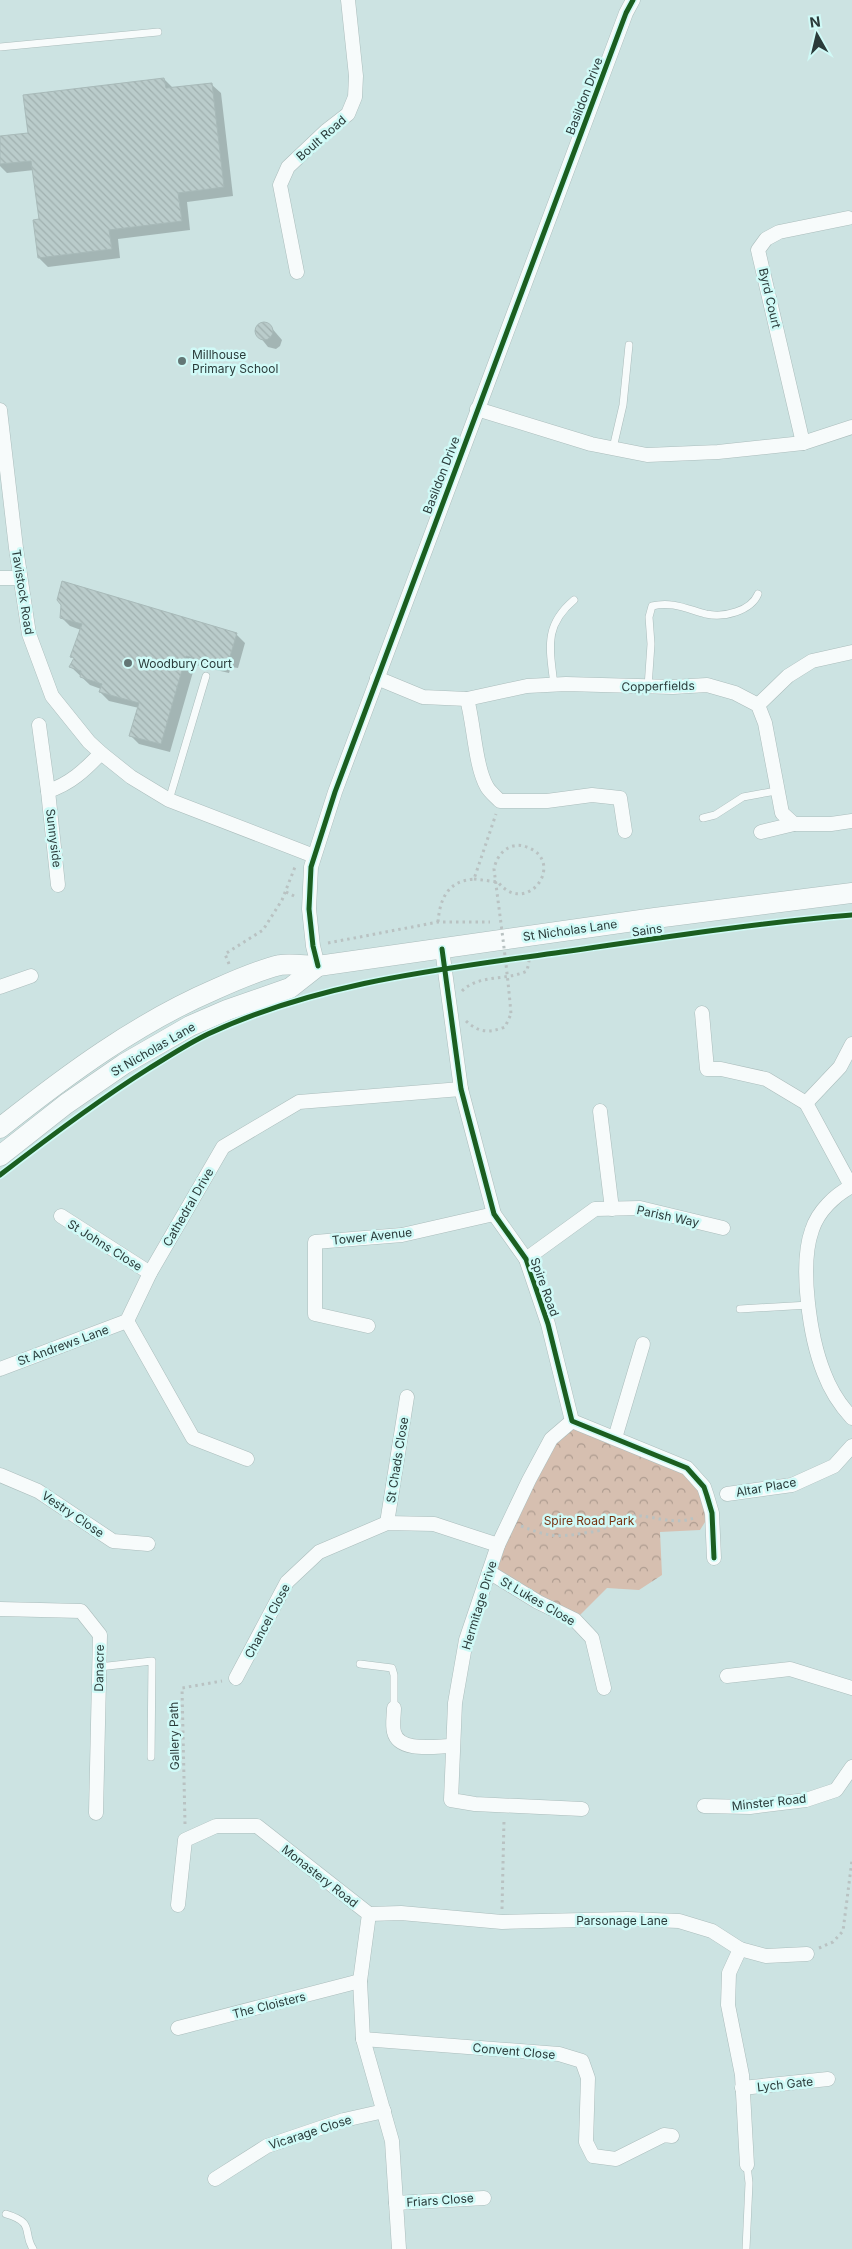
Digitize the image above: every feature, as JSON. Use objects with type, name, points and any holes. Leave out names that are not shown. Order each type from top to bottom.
[{"type":"main road","name":"St Nicholas Lane","points":[[0,1128],[81,1065],[144,1025],[189,1000],[235,981],[282,965],[318,966],[655,918],[852,893]]},
{"type":"main road","name":"St Nicholas Lane","points":[[0,1156],[66,1104],[124,1064],[190,1026],[290,988],[318,966]]},
{"type":"street","name":"Boult Road","points":[[297,272],[280,185],[288,167],[326,130],[348,114],[355,97],[356,76],[348,0]]},
{"type":"street","name":"Basildon Drive","points":[[318,966],[313,946],[309,910],[311,868],[308,854],[377,678],[623,22],[633,0]]},
{"type":"street","name":"Byrd Court","points":[[803,442],[758,250],[766,239],[780,232],[848,218]]},
{"type":"street","name":"Tavistock Road","points":[[0,410],[20,578],[29,634],[52,696],[89,742],[131,777],[169,800],[308,854]]},
{"type":"street","points":[[477,410],[555,434],[647,455],[718,452],[803,442],[852,427]]},
{"type":"street","points":[[0,578],[20,578]]},
{"type":"street","points":[[794,824],[782,813],[776,791],[765,723],[758,705],[788,676],[812,660],[852,652]]},
{"type":"street","name":"Copperfields","points":[[377,678],[423,697],[468,699],[527,686],[648,687],[707,685],[734,693],[758,705]]},
{"type":"street","points":[[468,699],[479,759],[487,787],[500,801],[547,801],[592,795],[620,798],[625,831]]},
{"type":"street","name":"Sunnyside","points":[[39,725],[58,885]]},
{"type":"street","name":"Sunnyside","points":[[48,791],[63,786],[79,775],[101,753]]},
{"type":"street","points":[[761,832],[794,824],[831,824],[852,821]]},
{"type":"street","name":"Spire Road","points":[[442,949],[461,1089],[494,1214],[526,1258],[548,1324],[572,1422]]},
{"type":"street","points":[[0,987],[31,976]]},
{"type":"street","points":[[702,1013],[707,1069],[722,1069],[766,1079],[806,1103],[851,1186],[835,1197],[822,1212],[812,1229],[807,1248],[809,1305],[817,1354],[824,1375],[834,1394],[852,1418]]},
{"type":"street","points":[[806,1103],[840,1068],[852,1044]]},
{"type":"street","name":"Cathedral Drive","points":[[127,1321],[150,1273],[223,1146],[299,1102],[461,1089]]},
{"type":"street","points":[[600,1111],[612,1209]]},
{"type":"street","name":"Parish Way","points":[[526,1258],[595,1209],[640,1208],[722,1228]]},
{"type":"street","name":"Tower Avenue","points":[[368,1326],[315,1314],[315,1242],[402,1235],[494,1214]]},
{"type":"street","name":"St Johns Close","points":[[61,1216],[150,1273]]},
{"type":"street","points":[[127,1321],[192,1438],[247,1460]]},
{"type":"street","name":"St Andrews Lane","points":[[0,1369],[127,1321]]},
{"type":"street","points":[[616,1438],[642,1344]]},
{"type":"street","name":"St Chads Close","points":[[388,1523],[408,1398]]},
{"type":"street","points":[[572,1422],[688,1468],[704,1487],[712,1511],[714,1558]]},
{"type":"street","name":"Hermitage Drive","points":[[572,1422],[552,1439],[509,1522],[498,1545],[466,1640],[455,1703],[451,1800],[505,1806],[582,1809]]},
{"type":"street","name":"Altar Place","points":[[727,1494],[792,1484],[834,1466],[852,1446]]},
{"type":"street","name":"Vestry Close","points":[[0,1474],[38,1491],[112,1541],[148,1544]]},
{"type":"street","name":"Chancel Close","points":[[236,1678],[286,1582],[320,1552],[388,1523],[434,1524],[498,1545]]},
{"type":"street","name":"St Lukes Close","points":[[489,1572],[538,1602],[575,1620],[581,1626],[592,1638],[604,1688]]},
{"type":"street","name":"Danacre","points":[[0,1609],[81,1611],[100,1635],[96,1813]]},
{"type":"street","points":[[727,1676],[790,1669],[852,1688]]},
{"type":"street","points":[[394,1708],[393,1730],[396,1738],[403,1744],[413,1746],[452,1746]]},
{"type":"street","name":"Minster Road","points":[[704,1806],[750,1807],[806,1800],[836,1790],[852,1767]]},
{"type":"street","name":"Monastery Road","points":[[185,1840],[216,1826],[257,1826],[369,1914],[360,1981],[363,2039],[392,2141],[399,2249]]},
{"type":"street","points":[[178,1906],[185,1840]]},
{"type":"street","name":"Parsonage Lane","points":[[369,1914],[401,1913],[502,1922],[627,1919],[679,1921],[712,1931],[740,1949],[766,1956],[807,1954]]},
{"type":"street","points":[[740,1949],[729,1973],[728,2005],[742,2088],[747,2164]]},
{"type":"street","name":"The Cloisters","points":[[178,2028],[360,1981]]},
{"type":"street","name":"Convent Close","points":[[363,2039],[560,2054],[582,2061],[588,2078],[586,2142],[593,2156],[616,2159],[664,2135],[672,2136]]},
{"type":"street","name":"Lych Gate","points":[[742,2088],[828,2079]]},
{"type":"street","name":"Vicarage Close","points":[[215,2179],[267,2146],[344,2120],[384,2111]]},
{"type":"street","name":"Friars Close","points":[[396,2203],[484,2198]]},
{"type":"lane","points":[[0,47],[158,32]]},
{"type":"lane","points":[[613,448],[623,405],[629,345]]},
{"type":"lane","points":[[648,687],[651,644],[649,617],[652,606],[662,603],[675,604],[707,614],[726,613],[751,606],[758,594]]},
{"type":"lane","points":[[554,685],[550,642],[552,627],[562,610],[574,600]]},
{"type":"lane","points":[[169,800],[206,676]]},
{"type":"lane","points":[[703,818],[715,815],[743,797],[776,791]]},
{"type":"lane","points":[[740,1309],[809,1305]]},
{"type":"lane","points":[[99,1666],[152,1661],[151,1757]]},
{"type":"lane","points":[[360,1664],[392,1668],[394,1675],[394,1708]]},
{"type":"lane","points":[[746,2249],[749,2183],[747,2164]]},
{"type":"lane","points":[[6,2214],[20,2220],[26,2226],[31,2248]]},
{"type":"path","points":[[474,879],[500,801]]},
{"type":"path","points":[[438,922],[439,905],[447,892],[461,880],[474,879],[482,880],[490,881],[498,882],[504,890],[513,894],[525,894],[537,887],[543,876],[544,865],[538,854],[529,847],[520,845],[504,850],[496,860],[494,869],[495,878],[496,888],[498,898],[504,956],[509,988],[511,1014],[505,1026],[492,1031],[477,1029],[463,1017]]},
{"type":"path","points":[[229,965],[225,954],[263,930],[308,854]]},
{"type":"path","points":[[521,958],[539,955]]},
{"type":"path","points":[[460,999],[462,991],[471,983],[519,975],[527,971],[530,956]]},
{"type":"path","points":[[502,961],[512,959]]},
{"type":"path","points":[[509,1522],[546,1536],[566,1537],[601,1530],[627,1516],[643,1516],[675,1522],[694,1518],[712,1511]]},
{"type":"path","points":[[502,1922],[505,1806]]},
{"type":"path","points":[[807,1954],[833,1942],[843,1931],[852,1860]]},
{"type":"green space","name":"Spire Road Park","points":[[572,1421],[687,1468],[712,1511],[700,1530],[660,1532],[662,1575],[639,1590],[607,1588],[575,1620],[489,1572],[551,1439]]},
{"type":"building","points":[[164,78],[166,88],[212,83],[224,187],[178,193],[182,221],[109,230],[112,249],[38,258],[33,220],[39,219],[31,161],[0,164],[0,136],[28,133],[23,95]]},
{"type":"building","points":[[264,322],[270,325],[273,331],[270,337],[264,340],[258,337],[255,331],[258,325]]},
{"type":"building","name":"Woodbury Court","points":[[62,581],[237,633],[229,660],[222,659],[221,665],[186,656],[161,744],[129,736],[139,703],[99,692],[102,684],[80,677],[81,671],[69,667],[74,658],[70,657],[82,624],[60,618],[61,605],[57,600]]},
{"type":"cycle path","points":[[318,966],[313,946],[309,909],[311,867],[335,792],[626,13],[633,0]]},
{"type":"cycle path","name":"Sains","points":[[0,1175],[91,1107],[185,1046],[250,1016],[293,1002],[337,990],[427,972],[707,931],[852,915]]},
{"type":"cycle path","points":[[442,949],[461,1089],[494,1214],[526,1259],[548,1324],[572,1421],[687,1468],[704,1487],[707,1496],[712,1513],[714,1558]]},
{"type":"place","name":"Millhouse Primary School","points":[[182,361]]},
{"type":"place","name":"Woodbury Court","points":[[128,663]]}]
